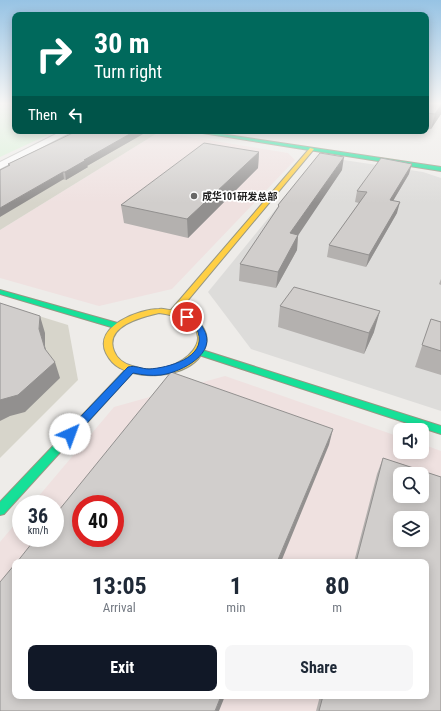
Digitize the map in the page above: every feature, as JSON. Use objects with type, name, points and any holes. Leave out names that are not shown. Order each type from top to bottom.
[{"type":"street","points":[[0,166],[59,136]]},
{"type":"street","points":[[227,136],[441,169]]},
{"type":"street","points":[[283,136],[410,155]]},
{"type":"street","points":[[174,312],[312,149]]},
{"type":"street","points":[[0,292],[118,326]]},
{"type":"street","points":[[159,311],[174,312],[187,317],[197,324],[202,333],[203,343],[199,352],[190,361],[177,368],[146,372],[131,369],[119,363],[111,355],[108,346],[110,335],[118,326],[129,318],[143,313],[159,311]]},
{"type":"street","points":[[199,352],[441,430]]},
{"type":"street","points":[[0,510],[131,369]]},
{"type":"shaded area","points":[[75,136],[152,136],[0,230],[0,176]]},
{"type":"shaded area","points":[[152,136],[185,136],[288,153],[295,160],[172,289],[99,306],[0,278],[0,230]]},
{"type":"shaded area","points":[[337,159],[423,172],[441,178],[441,411],[251,349],[208,292],[316,160]]},
{"type":"shaded area","points":[[0,304],[68,325],[78,380],[0,458]]},
{"type":"shaded area","points":[[225,376],[393,435],[393,459],[429,459],[429,447],[441,451],[441,711],[0,711],[0,542],[12,528],[12,547],[64,547],[64,495],[40,495],[114,407]]},
{"type":"green space","points":[[0,136],[45,136],[0,157]]},
{"type":"building","points":[[66,136],[126,136],[0,208],[0,170],[10,165],[8,164]]},
{"type":"building","points":[[204,143],[259,152],[187,219],[121,205]]},
{"type":"building","points":[[320,153],[344,157],[290,233],[298,235],[278,272],[240,264],[279,206],[278,205]]},
{"type":"building","points":[[381,158],[412,164],[390,200],[400,202],[369,255],[329,245],[367,192],[357,191]]},
{"type":"building","points":[[294,287],[380,311],[369,333],[280,306]]},
{"type":"building","points":[[0,303],[40,316],[39,329],[45,349],[55,362],[18,395],[0,400]]},
{"type":"building","points":[[431,319],[441,322],[441,351],[422,345]]},
{"type":"building","points":[[171,372],[333,429],[278,559],[19,559],[29,547],[64,547],[64,504]]},
{"type":"building","points":[[383,458],[410,467],[393,467],[393,503],[429,503],[429,473],[441,477],[441,711],[319,711],[322,699],[429,699],[429,559],[357,559]]},
{"type":"building","points":[[12,568],[12,699],[220,699],[215,711],[0,711],[0,582]]},
{"type":"traffic: fast","points":[[226,136],[441,169]]},
{"type":"traffic: fast","points":[[0,292],[118,326]]},
{"type":"traffic: fast","points":[[199,352],[441,430]]},
{"type":"traffic: fast","points":[[0,510],[131,369]]},
{"type":"traffic: slow","points":[[174,312],[312,149]]},
{"type":"traffic: slow","points":[[159,311],[181,315],[194,321],[199,326],[202,340],[194,357],[179,366],[151,372],[133,370],[117,362],[109,349],[108,340],[111,333],[117,327],[133,318],[159,311]]},
{"type":"place","name":"成华101研发总部","points":[[194,196]]},
{"type":"route","points":[[70,434],[131,369],[146,372],[162,371],[177,368],[190,361],[199,352],[203,343],[202,333],[197,324],[187,317]]}]
